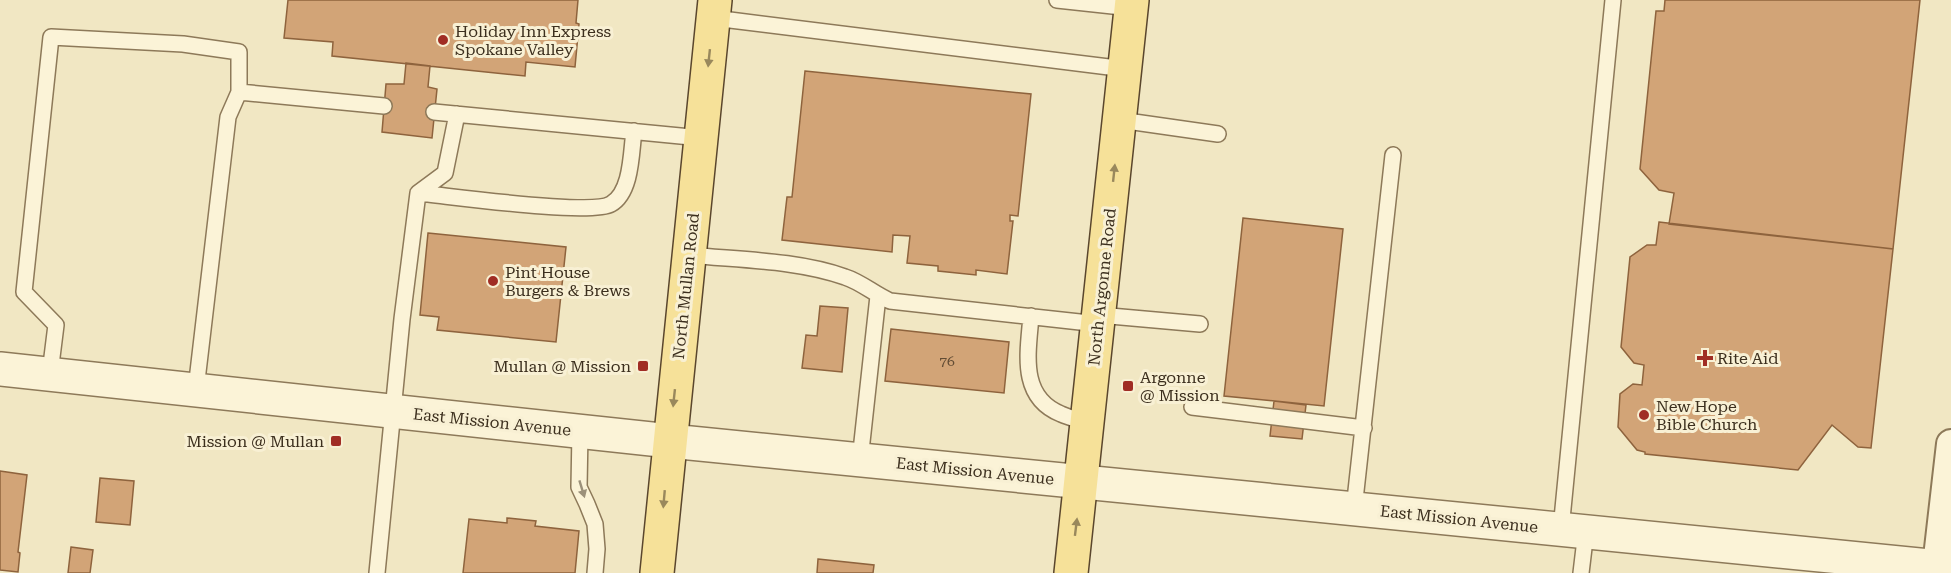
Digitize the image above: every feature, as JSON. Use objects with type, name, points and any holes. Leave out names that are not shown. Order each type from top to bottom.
[{"type":"main road","name":"North Argonne Road","points":[[1071,573],[1131,4]]},
{"type":"main road","name":"North Mullan Road","points":[[657,573],[715,9]]},
{"type":"street","name":"East Mission Avenue","points":[[0,369],[580,432],[1944,567]]},
{"type":"street","points":[[1944,567],[1951,444]]},
{"type":"lane","points":[[1057,0],[1131,4]]},
{"type":"lane","points":[[1581,573],[1573,530],[1613,0]]},
{"type":"lane","points":[[715,9],[1125,69]]},
{"type":"lane","points":[[50,373],[56,325],[24,292],[51,37],[183,44],[239,52],[239,92],[228,117],[196,389]]},
{"type":"lane","points":[[239,92],[384,106]]},
{"type":"lane","points":[[434,111],[701,138]]},
{"type":"lane","points":[[377,573],[392,411],[418,193],[445,173],[457,114]]},
{"type":"lane","points":[[1119,120],[1218,134]]},
{"type":"lane","points":[[418,193],[578,209],[610,205],[621,194],[629,175],[634,131]]},
{"type":"lane","points":[[1354,509],[1393,154]]},
{"type":"lane","points":[[689,255],[794,266],[828,272],[848,278],[890,301],[1031,316],[1200,324]]},
{"type":"lane","points":[[860,460],[878,296]]},
{"type":"lane","points":[[1031,316],[1028,361],[1032,387],[1044,403],[1059,414],[1088,423]]},
{"type":"lane","points":[[1192,407],[1364,428]]},
{"type":"lane","points":[[580,432],[579,487],[595,524],[597,549],[595,573]]},
{"type":"building","name":"Holiday Inn Express Spokane Valley","points":[[288,0],[578,0],[576,23],[579,24],[575,67],[526,62],[525,76],[332,56],[333,42],[284,38]]},
{"type":"building","points":[[1665,0],[1920,0],[1893,249],[1669,224],[1674,193],[1659,190],[1640,169],[1656,11],[1664,11]]},
{"type":"building","points":[[406,63],[430,66],[428,87],[437,89],[432,138],[382,132],[386,84],[404,84]]},
{"type":"building","points":[[805,71],[1031,94],[1018,216],[1010,215],[1010,221],[1013,221],[1007,274],[976,270],[976,275],[938,271],[938,266],[907,263],[910,236],[893,235],[892,252],[782,240],[787,197],[792,197]]},
{"type":"building","points":[[1243,218],[1343,229],[1324,406],[1224,396]]},
{"type":"building","points":[[1659,222],[1893,249],[1871,448],[1858,447],[1832,425],[1798,470],[1645,454],[1637,450],[1618,427],[1620,394],[1633,384],[1642,385],[1644,365],[1634,363],[1621,347],[1630,257],[1647,245],[1656,245]]},
{"type":"building","name":"Pint House Burgers & Brews","points":[[428,233],[566,247],[556,342],[437,330],[439,317],[420,315]]},
{"type":"building","points":[[820,306],[848,308],[842,372],[802,368],[806,335],[817,336]]},
{"type":"building","points":[[891,329],[1009,342],[1004,393],[885,381]]},
{"type":"building","points":[[1274,401],[1306,405],[1302,439],[1270,436]]},
{"type":"building","points":[[0,471],[27,475],[18,552],[20,553],[18,572],[0,570]]},
{"type":"building","points":[[100,478],[134,481],[130,525],[96,522]]},
{"type":"building","points":[[507,518],[536,521],[535,526],[579,531],[575,573],[463,573],[469,519],[507,523]]},
{"type":"building","points":[[71,547],[93,550],[90,573],[68,573]]},
{"type":"building","points":[[818,559],[874,565],[873,573],[817,573]]},
{"type":"place","name":"Holiday Inn Express Spokane Valley","points":[[443,40]]},
{"type":"place","name":"Pint House Burgers & Brews","points":[[493,281]]},
{"type":"place","name":"Rite Aid","points":[[1705,358]]},
{"type":"place","name":"Mullan @ Mission","points":[[643,366]]},
{"type":"place","name":"Argonne @ Mission","points":[[1128,386]]},
{"type":"place","name":"New Hope Bible Church","points":[[1644,415]]},
{"type":"place","name":"Mission @ Mullan","points":[[336,441]]}]
